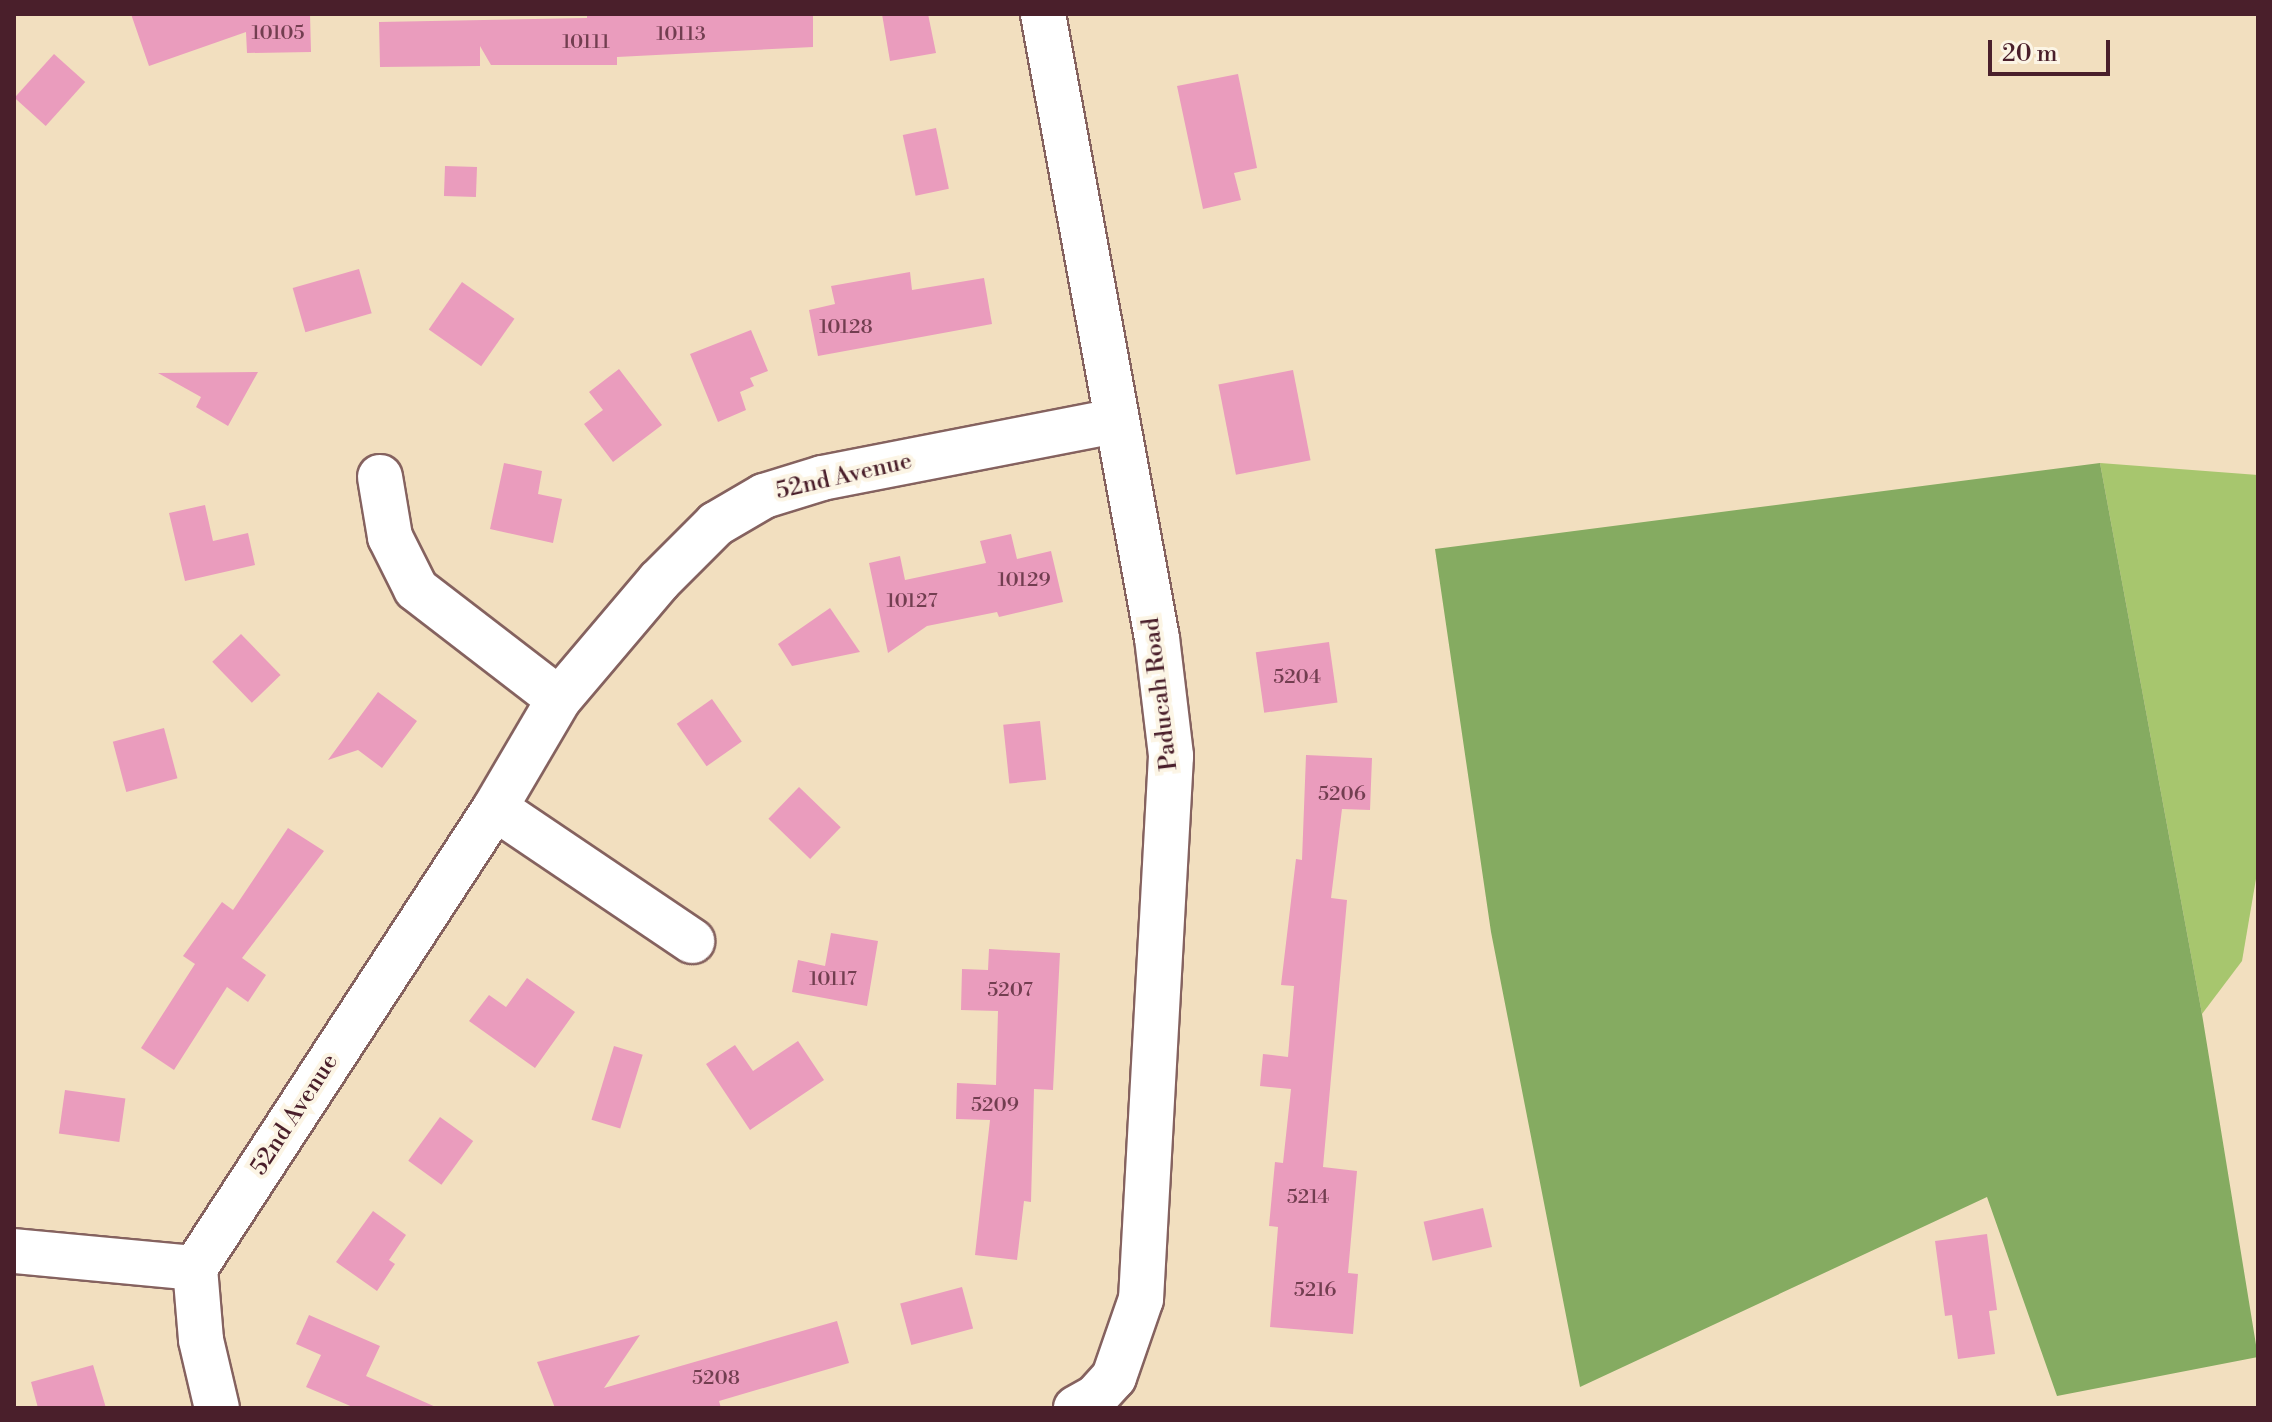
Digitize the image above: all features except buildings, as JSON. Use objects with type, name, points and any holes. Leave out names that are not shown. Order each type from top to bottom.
[{"type":"street","name":"Paducah Road","points":[[1043,14],[1157,638],[1171,756],[1141,1299],[1114,1377],[1096,1397],[1076,1408]]},
{"type":"street","name":"52nd Avenue","points":[[195,1268],[495,808],[559,699],[706,534],[764,496],[822,478],[1116,421]]},
{"type":"street","points":[[380,477],[390,537],[416,589],[559,699]]},
{"type":"street","points":[[495,808],[692,941]]},
{"type":"street","points":[[14,1251],[195,1268],[201,1340],[217,1408]]},
{"type":"green space","points":[[2100,463],[2258,475],[2258,867],[2242,961],[2202,1014]]},
{"type":"green space","points":[[2100,463],[2202,1014],[2258,1357],[2057,1396],[1987,1197],[1580,1387],[1491,932],[1435,549]]}]
